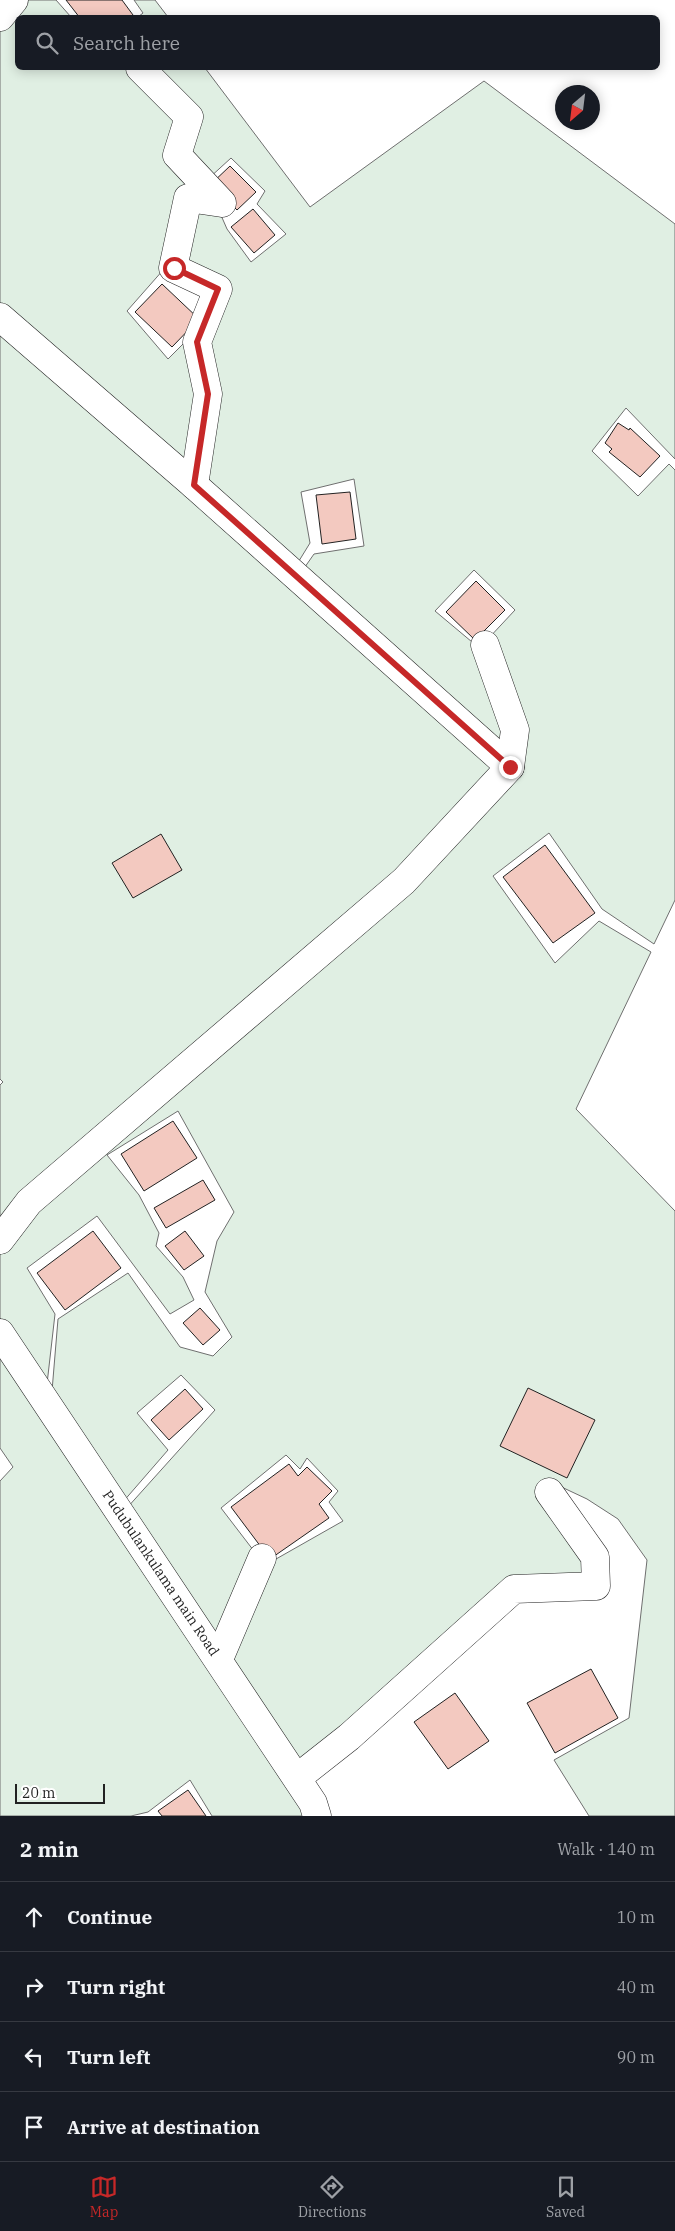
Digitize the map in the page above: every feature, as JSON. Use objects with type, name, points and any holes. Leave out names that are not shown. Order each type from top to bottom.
[{"type":"street","points":[[0,17],[14,0]]},
{"type":"street","points":[[142,70],[189,117],[176,155],[222,203],[188,198],[174,268],[218,289],[197,342],[208,394],[194,485]]},
{"type":"street","points":[[0,317],[194,485],[510,767]]},
{"type":"street","points":[[0,1240],[29,1202],[404,881],[510,767],[515,730],[485,646]]},
{"type":"street","name":"Pudubulankulama main Road","points":[[0,1333],[219,1659],[313,1803],[317,1816]]},
{"type":"street","points":[[297,1778],[348,1737],[514,1589],[596,1586],[595,1557],[549,1492]]},
{"type":"street","points":[[219,1659],[262,1558]]},
{"type":"green space","points":[[22,0],[56,0],[69,15],[15,15],[15,70],[134,70],[182,120],[172,158],[210,194],[164,269],[127,311],[168,359],[192,335],[201,391],[192,477],[0,311],[0,26]]},
{"type":"green space","points":[[134,0],[155,0],[166,15],[140,15],[143,13]]},
{"type":"green space","points":[[147,70],[207,70],[310,207],[484,81],[675,224],[675,459],[626,408],[592,451],[638,496],[669,464],[675,470],[675,900],[654,944],[602,909],[549,833],[493,876],[555,963],[599,921],[651,952],[576,1109],[675,1211],[675,1816],[589,1816],[554,1760],[629,1718],[647,1560],[618,1519],[587,1499],[553,1483],[542,1491],[588,1556],[589,1579],[512,1582],[397,1692],[297,1771],[224,1658],[269,1563],[343,1521],[329,1502],[338,1491],[307,1458],[300,1469],[286,1455],[221,1508],[257,1555],[219,1648],[126,1509],[215,1410],[181,1375],[137,1413],[168,1450],[122,1503],[52,1391],[58,1319],[128,1273],[180,1347],[213,1356],[232,1337],[205,1292],[217,1241],[234,1212],[178,1111],[107,1155],[139,1195],[159,1233],[156,1246],[183,1277],[194,1300],[170,1314],[97,1216],[27,1268],[55,1314],[47,1384],[0,1318],[0,1248],[32,1205],[152,1102],[264,1015],[412,882],[515,771],[521,731],[487,640],[515,610],[474,570],[435,611],[478,647],[510,731],[506,757],[300,574],[314,554],[364,546],[354,479],[301,492],[310,543],[294,569],[200,484],[213,394],[206,343],[226,289],[180,265],[192,204],[220,213],[227,229],[251,262],[286,234],[257,204],[265,191],[231,158],[208,179],[183,154],[195,115]]},
{"type":"green space","points":[[0,325],[506,766],[401,877],[0,1234],[0,1085],[3,1082],[0,1079]]},
{"type":"green space","points":[[0,1337],[307,1816],[212,1816],[190,1780],[148,1812],[131,1816],[0,1816],[0,1481],[13,1467],[0,1448]]},
{"type":"building","points":[[66,0],[122,0],[133,15],[78,15]]},
{"type":"building","points":[[230,166],[256,192],[237,210],[211,184]]},
{"type":"building","points":[[253,209],[275,235],[254,253],[231,227]]},
{"type":"building","points":[[162,284],[199,319],[172,347],[135,312]]},
{"type":"building","points":[[618,423],[629,430],[630,428],[660,456],[640,477],[609,452],[612,449],[605,443]]},
{"type":"building","points":[[350,492],[356,539],[322,544],[316,495]]},
{"type":"building","points":[[476,581],[505,610],[475,640],[446,612]]},
{"type":"building","points":[[161,834],[182,870],[133,898],[112,863]]},
{"type":"building","points":[[545,845],[595,913],[553,943],[503,877]]},
{"type":"building","points":[[173,1121],[197,1158],[144,1191],[121,1154]]},
{"type":"building","points":[[203,1180],[215,1200],[166,1228],[154,1208]]},
{"type":"building","points":[[93,1231],[121,1268],[65,1310],[37,1273]]},
{"type":"building","points":[[185,1231],[204,1256],[184,1270],[165,1246]]},
{"type":"building","points":[[200,1308],[220,1330],[203,1345],[183,1323]]},
{"type":"building","points":[[528,1388],[595,1420],[567,1478],[500,1446]]},
{"type":"building","points":[[185,1389],[203,1409],[169,1440],[151,1420]]},
{"type":"building","points":[[289,1464],[298,1476],[307,1467],[332,1491],[319,1504],[329,1518],[270,1559],[231,1507]]},
{"type":"building","points":[[591,1669],[618,1718],[555,1753],[527,1703]]},
{"type":"building","points":[[455,1693],[489,1741],[448,1769],[414,1722]]},
{"type":"building","points":[[188,1790],[206,1816],[162,1816],[158,1811]]},
{"type":"route","points":[[174,268],[218,289],[197,342],[208,394],[194,485],[510,767]]}]
